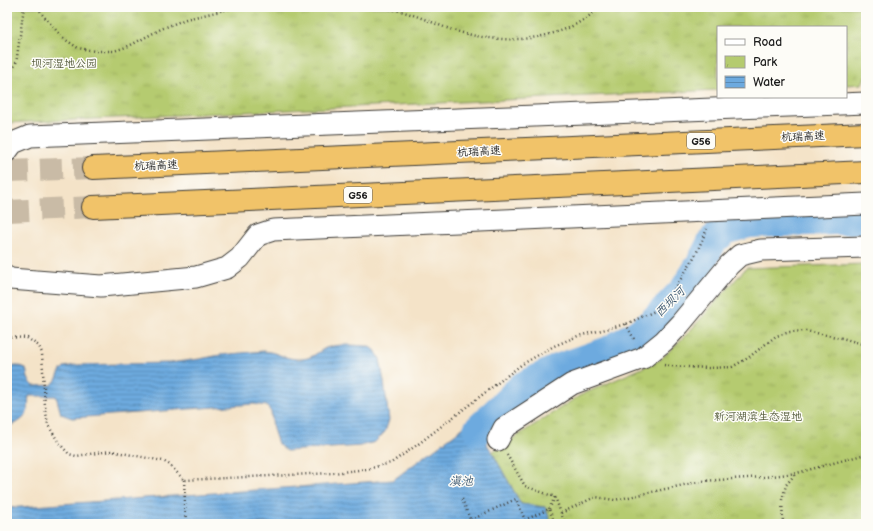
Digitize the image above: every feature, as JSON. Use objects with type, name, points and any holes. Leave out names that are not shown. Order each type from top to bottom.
[{"type":"highway","name":"杭瑞高速","points":[[93,168],[866,134]]},
{"type":"highway","name":"G56","points":[[93,207],[866,172]]},
{"type":"lane","points":[[7,151],[13,143],[30,136],[866,103]]},
{"type":"lane","points":[[7,277],[10,279],[101,286],[196,276],[227,268],[240,258],[258,235],[273,230],[866,204]]},
{"type":"lane","points":[[498,440],[504,428],[572,384],[643,358],[680,324],[729,265],[740,255],[760,250],[866,247]]},
{"type":"path","points":[[7,76],[16,64],[24,7]]},
{"type":"path","points":[[39,7],[42,13],[63,38],[78,48],[95,51],[114,51],[129,46],[161,29],[186,19],[239,7]]},
{"type":"path","points":[[374,7],[411,14],[456,31],[481,37],[503,40],[523,40],[544,36],[568,28],[589,17],[601,7]]},
{"type":"path","points":[[184,480],[333,473],[368,469],[391,463],[417,445],[521,365],[554,346],[578,336],[626,324],[654,311],[676,287],[696,254],[708,227],[712,211]]},
{"type":"path","points":[[626,324],[631,334]]},
{"type":"path","points":[[643,358],[670,366],[708,368],[732,367],[748,358],[776,336],[790,332],[806,331],[842,338],[866,345]]},
{"type":"path","points":[[7,337],[27,338],[40,346],[42,352],[43,382],[48,425],[59,443],[69,454],[76,456],[112,451],[163,461],[170,464],[184,480],[186,524]]},
{"type":"path","points":[[498,440],[525,486],[555,497],[566,524]]},
{"type":"path","points":[[561,513],[595,497],[615,500],[702,481],[764,477],[797,473],[866,454]]},
{"type":"path","points":[[783,524],[782,500],[786,485],[797,473]]},
{"type":"path","points":[[470,520],[516,499],[525,520],[549,509],[555,497]]},
{"type":"path","points":[[462,499],[472,524]]},
{"type":"path","points":[[549,509],[555,524]]},
{"type":"green space","name":"坝河湿地公园","points":[[11,7],[866,7],[866,75],[862,84],[847,85],[847,26],[717,26],[717,90],[7,123],[7,33]]},
{"type":"green space","name":"新河湖滨生态湿地","points":[[866,264],[866,524],[552,524],[545,507],[521,504],[492,452],[579,396],[660,360],[689,332],[746,268]]},
{"type":"water","points":[[336,345],[367,346],[375,350],[380,359],[389,420],[385,432],[375,442],[360,446],[286,451],[278,444],[273,429],[271,412],[267,406],[254,404],[72,418],[61,414],[56,396],[29,396],[28,410],[25,416],[17,423],[7,426],[7,367],[21,366],[25,368],[28,379],[34,386],[52,385],[64,367],[76,365],[169,363],[220,355],[264,351],[293,359],[302,359],[311,357],[328,347]]},
{"type":"water","name":"滇池","points":[[472,421],[492,452],[521,504],[545,507],[552,524],[7,524],[7,508],[393,480]]},
{"type":"waterway","name":"西坝河","points":[[478,430],[522,387],[560,368],[609,351],[636,335],[654,321],[684,290],[700,265],[713,240],[727,229],[749,223],[866,219]]},
{"type":"tunnel","points":[[7,171],[93,168]]},
{"type":"tunnel","points":[[7,211],[93,207]]}]
